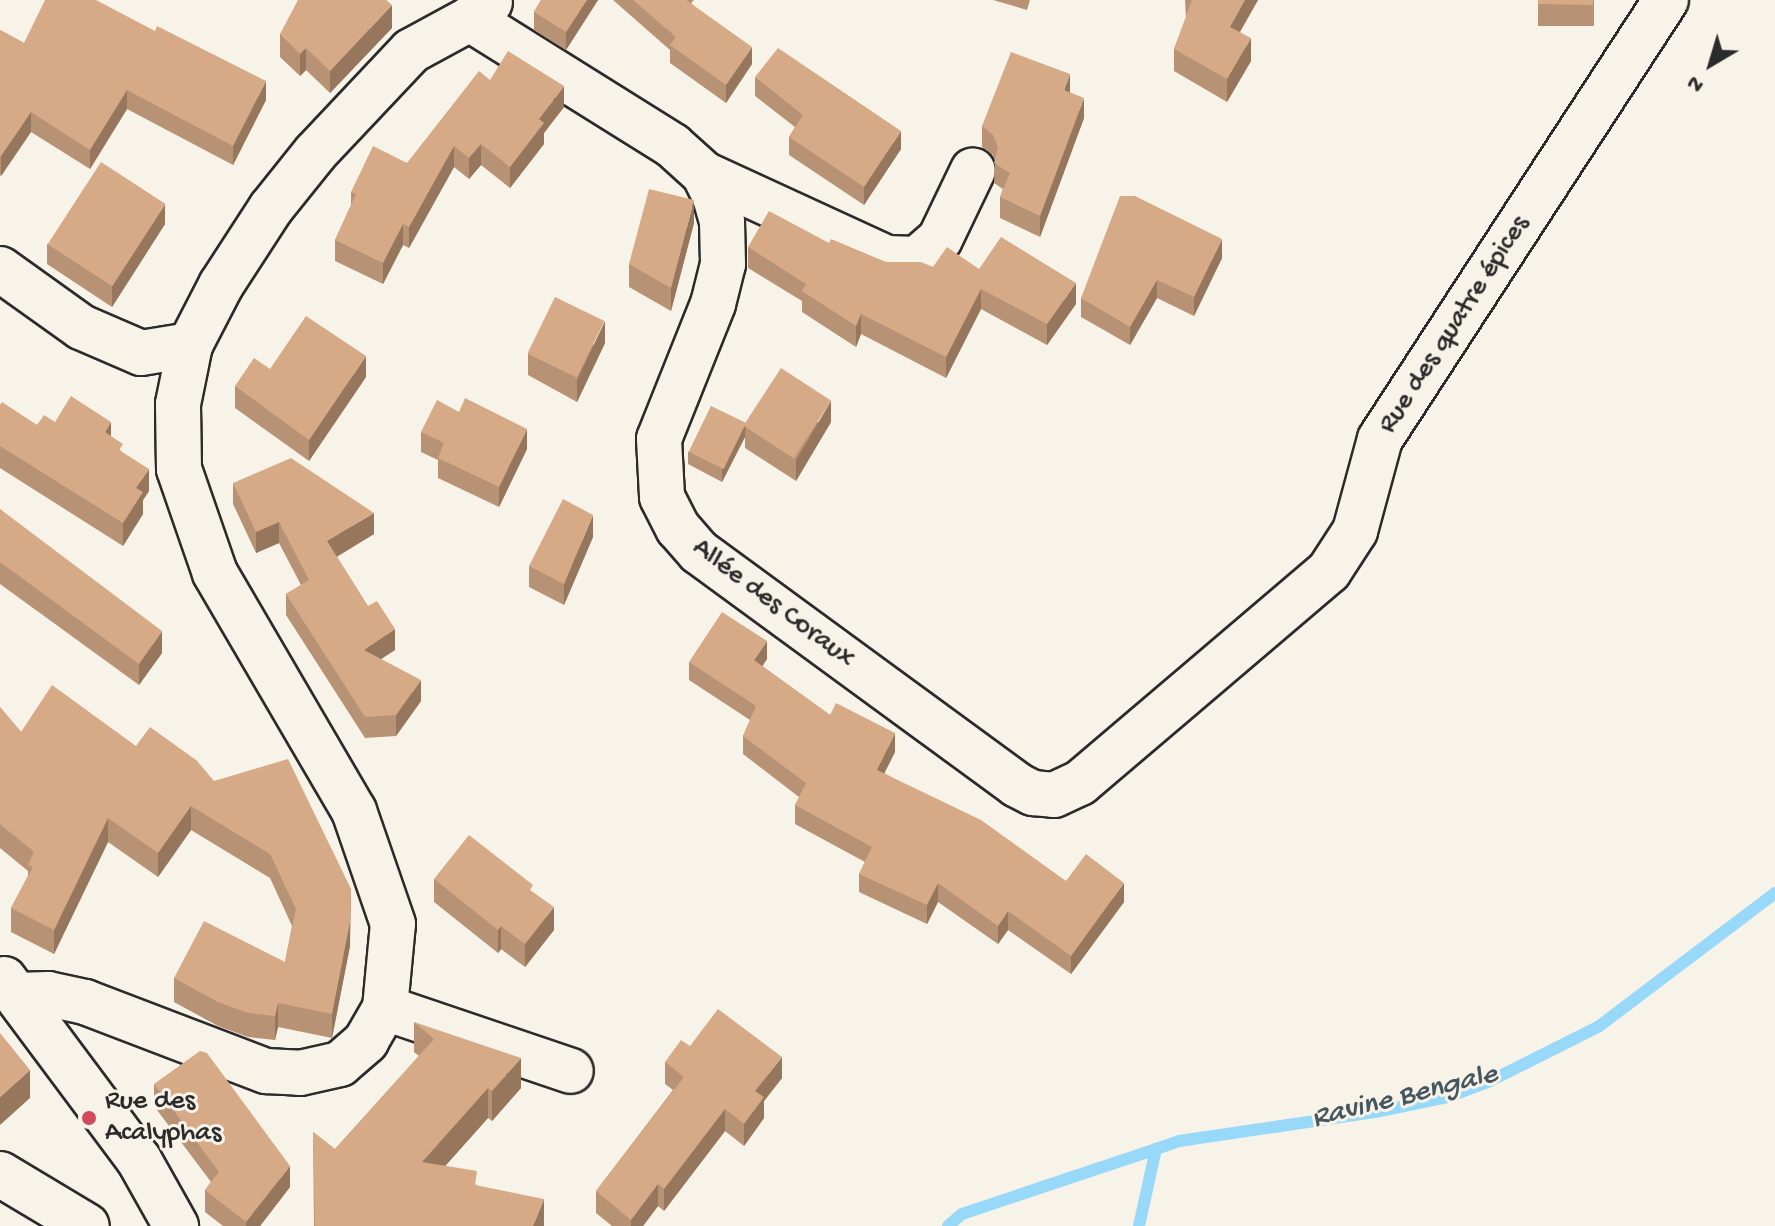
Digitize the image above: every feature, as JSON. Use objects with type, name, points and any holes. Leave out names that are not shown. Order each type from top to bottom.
[{"type":"street","name":"Rue des quatre épices","points":[[1017,785],[1033,793],[1054,795],[1080,783],[1329,571],[1355,531],[1365,504],[1380,439],[1666,0]]},
{"type":"street","name":"Allée des Coraux","points":[[481,10],[673,146],[704,174],[887,258],[917,259],[940,239],[973,170]]},
{"type":"street","points":[[8,984],[85,1002],[266,1071],[300,1073],[340,1064],[366,1041],[385,1008],[393,924],[354,811],[215,573],[179,469],[178,404],[190,345],[221,285],[271,208],[315,153],[411,51],[481,10]]},
{"type":"street","name":"Allée des Coraux","points":[[704,174],[722,222],[723,264],[713,304],[659,439],[662,497],[678,528],[699,552],[1017,785]]},
{"type":"street","points":[[0,269],[81,327],[141,353],[190,345]]},
{"type":"street","points":[[8,984],[139,1160],[176,1226]]},
{"type":"street","points":[[385,1008],[571,1071]]},
{"type":"street","points":[[0,1174],[87,1226]]},
{"type":"building","points":[[45,0],[96,0],[155,31],[157,26],[266,81],[233,146],[127,90],[90,150],[31,112],[0,156],[0,30],[24,43]]},
{"type":"building","points":[[298,0],[386,0],[392,5],[330,71],[306,48],[300,54],[280,34]]},
{"type":"building","points":[[541,0],[587,0],[566,32],[534,12]]},
{"type":"building","points":[[633,0],[686,0],[752,47],[726,85],[670,45],[676,37]]},
{"type":"building","points":[[1192,0],[1245,0],[1230,27],[1251,38],[1227,79],[1174,49]]},
{"type":"building","points":[[1538,0],[1593,0],[1593,5],[1538,4]]},
{"type":"building","points":[[778,48],[901,131],[864,187],[789,137],[803,115],[755,77]]},
{"type":"building","points":[[508,51],[564,86],[539,119],[544,123],[510,167],[481,144],[469,158],[454,146],[409,227],[403,224],[383,263],[335,240],[356,194],[351,192],[373,146],[407,163],[479,71],[490,80]]},
{"type":"building","points":[[1011,52],[1070,74],[1064,90],[1084,98],[1040,216],[1000,197],[1010,173],[994,163],[998,147],[993,135],[982,126]]},
{"type":"building","points":[[101,162],[166,204],[112,286],[48,244]]},
{"type":"building","points":[[649,189],[694,200],[671,288],[629,264]]},
{"type":"building","points":[[1120,196],[1135,196],[1222,239],[1194,297],[1157,280],[1130,327],[1081,298]]},
{"type":"building","points":[[769,211],[829,243],[831,239],[886,262],[921,262],[933,267],[947,247],[979,269],[1001,237],[1076,283],[1047,324],[981,289],[946,357],[861,314],[856,326],[802,291],[806,284],[748,247]]},
{"type":"building","points":[[555,297],[604,321],[577,378],[527,354]]},
{"type":"building","points":[[306,316],[366,356],[309,440],[235,386],[254,358],[270,369]]},
{"type":"building","points":[[781,368],[831,401],[794,459],[743,426]]},
{"type":"building","points":[[71,396],[111,422],[105,432],[123,444],[119,450],[149,469],[136,488],[143,492],[123,523],[0,446],[2,402],[37,425],[44,415],[55,422]]},
{"type":"building","points":[[465,398],[527,429],[499,487],[438,458],[444,443],[421,432],[437,400],[459,412]]},
{"type":"building","points":[[711,406],[746,423],[724,469],[689,452]]},
{"type":"building","points":[[291,458],[374,513],[327,541],[368,606],[377,601],[395,629],[364,650],[421,680],[396,715],[365,717],[286,594],[309,580],[279,522],[256,532],[233,483]]},
{"type":"building","points":[[563,499],[593,515],[564,584],[529,566]]},
{"type":"building","points":[[0,509],[162,631],[139,664],[0,562]]},
{"type":"building","points":[[722,612],[767,641],[754,660],[830,715],[836,703],[895,733],[877,770],[981,820],[1066,881],[1086,854],[1124,883],[1071,956],[1008,911],[998,926],[938,883],[927,905],[859,874],[872,847],[795,805],[806,783],[743,736],[756,706],[689,662]]},
{"type":"building","points":[[52,685],[136,746],[150,727],[196,760],[214,781],[288,759],[351,889],[350,922],[332,1014],[278,1003],[275,1016],[248,1013],[218,1002],[174,978],[204,921],[285,962],[296,909],[270,854],[191,806],[158,853],[108,818],[54,930],[11,908],[33,867],[28,865],[34,852],[0,824],[0,707],[21,732]]},
{"type":"building","points":[[469,835],[533,885],[530,890],[554,907],[525,944],[501,926],[498,930],[434,879]]},
{"type":"building","points":[[718,1009],[782,1057],[755,1091],[764,1097],[744,1124],[725,1109],[664,1189],[658,1184],[631,1220],[596,1191],[684,1077],[665,1062],[681,1040],[690,1046]]},
{"type":"building","points":[[414,1022],[521,1058],[492,1091],[488,1088],[422,1162],[477,1171],[475,1185],[544,1199],[533,1226],[315,1226],[313,1132],[335,1149],[434,1039]]},
{"type":"building","points":[[0,1033],[30,1070],[0,1097]]},
{"type":"building","points":[[200,1051],[207,1053],[290,1166],[246,1222],[205,1190],[219,1172],[154,1084]]},
{"type":"waterway","name":"Ravine Bengale","points":[[1139,1226],[1156,1149],[1179,1141],[1376,1112],[1448,1097],[1488,1082],[1598,1027],[1775,893]]},
{"type":"waterway","points":[[948,1226],[962,1214],[1156,1149]]},
{"type":"place","name":"Rue des Acalyphas","points":[[89,1118]]}]
